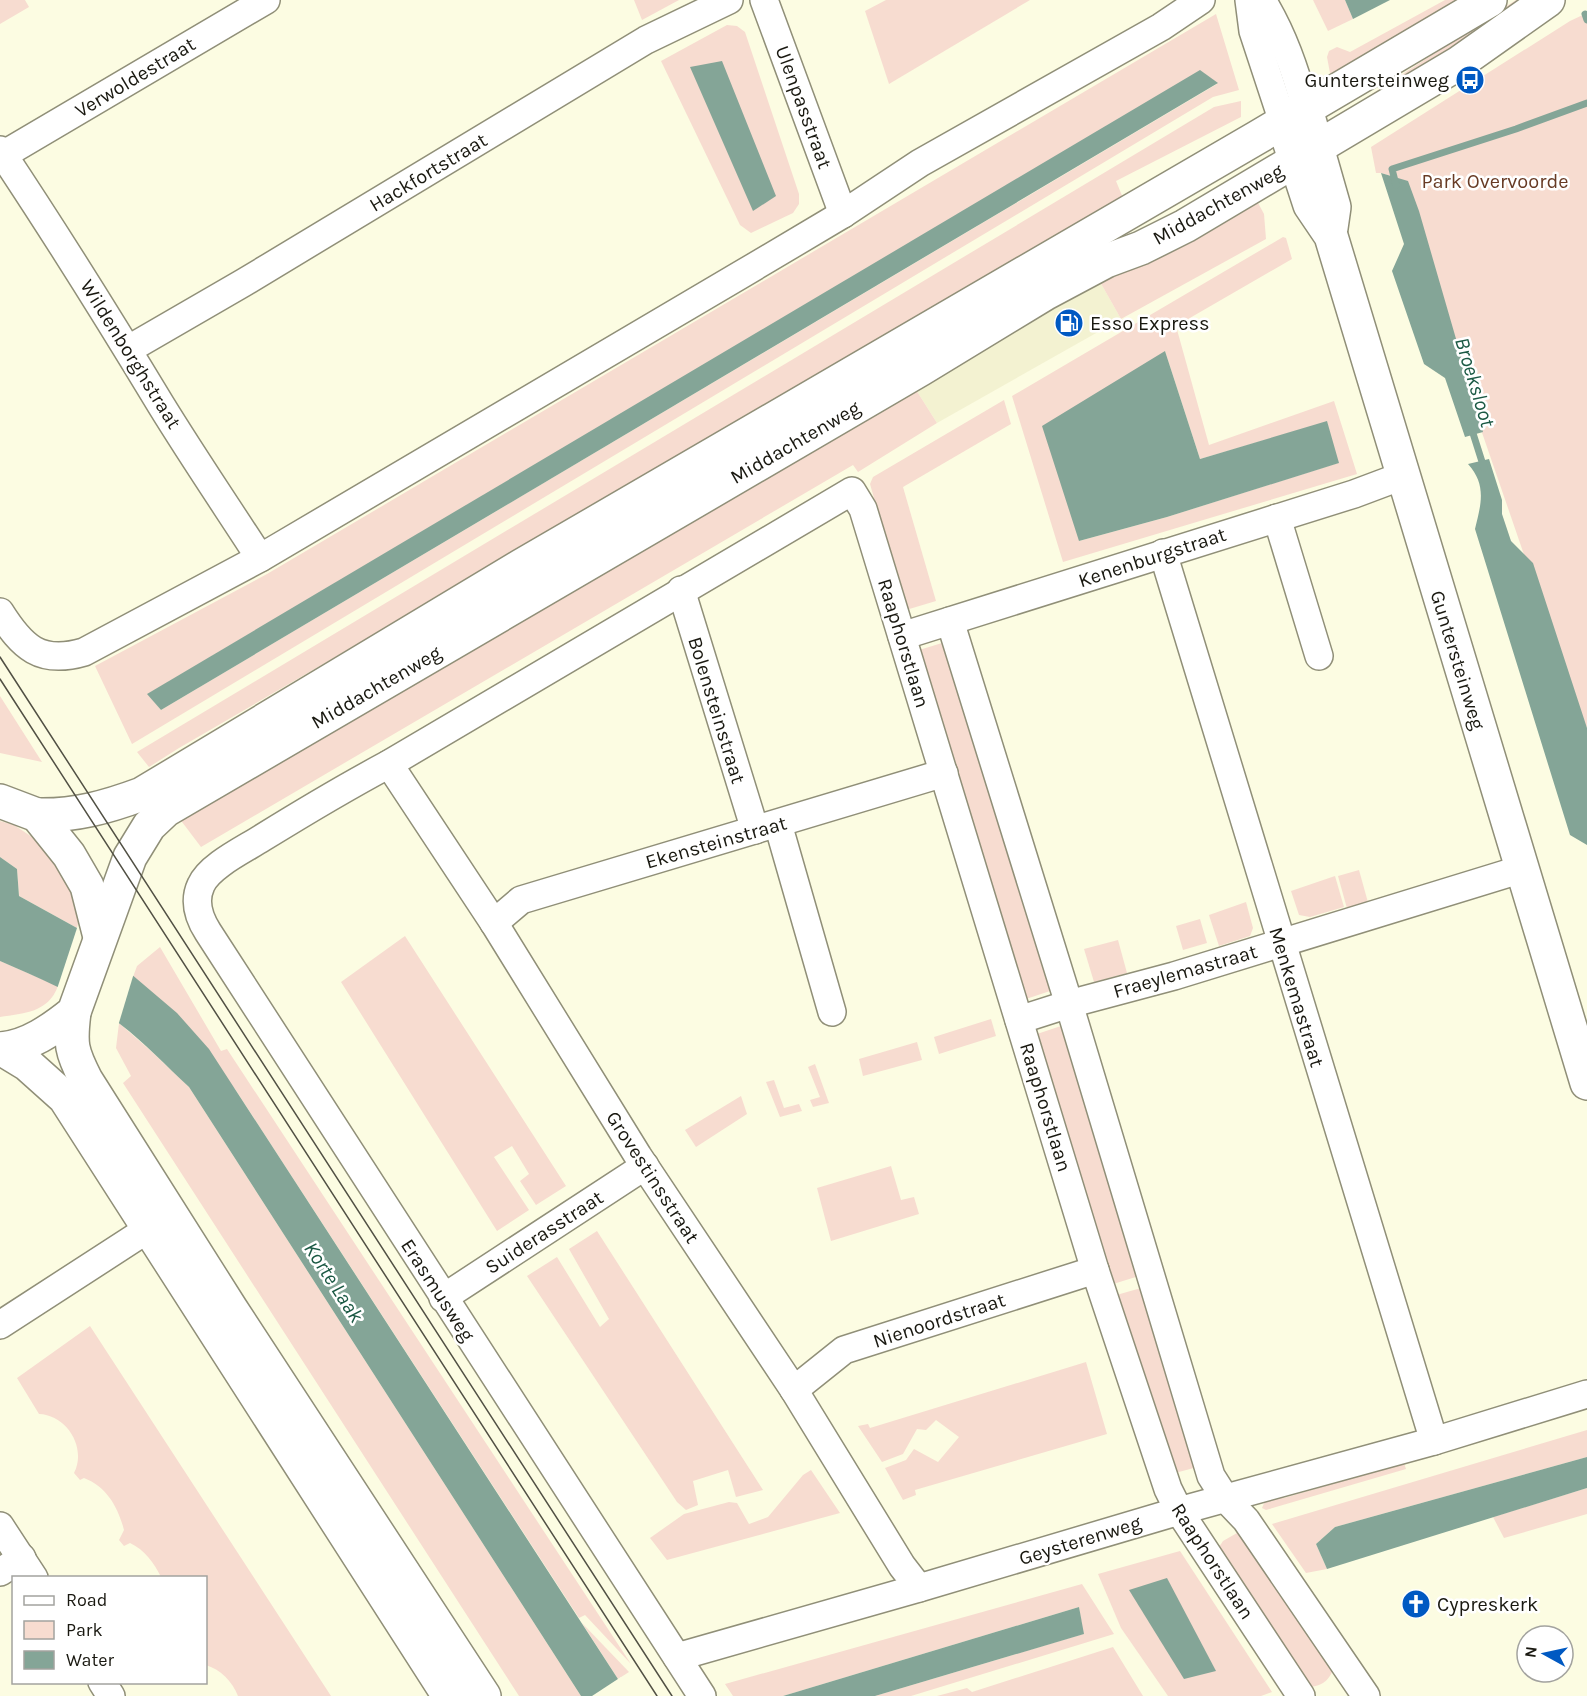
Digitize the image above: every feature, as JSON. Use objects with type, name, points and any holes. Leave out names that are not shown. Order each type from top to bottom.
[{"type":"main road","name":"Middachtenweg","points":[[37,814],[87,812],[142,794],[531,560],[1295,116],[1490,0]]},
{"type":"main road","name":"Middachtenweg","points":[[76,1009],[130,857],[149,826],[166,810],[921,369],[1046,293],[1106,261],[1141,248],[1185,226],[1459,63],[1548,0]]},
{"type":"main road","name":"Guntersteinweg","points":[[1295,116],[1306,154],[1334,207],[1331,236],[1587,1083]]},
{"type":"main road","points":[[0,801],[37,814],[69,855],[87,886],[100,937]]},
{"type":"main road","points":[[1,1049],[34,1039],[56,1028],[76,1009]]},
{"type":"main road","points":[[76,1009],[70,1039],[76,1060],[161,1221],[449,1696]]},
{"type":"main road","points":[[1,1049],[27,1064],[65,1098],[231,1309],[484,1696]]},
{"type":"street","name":"Verwoldestraat","points":[[2,153],[266,0]]},
{"type":"street","name":"Hackfortstraat","points":[[129,349],[646,40],[729,0]]},
{"type":"street","name":"Ulenpasstraat","points":[[764,0],[843,214]]},
{"type":"street","points":[[0,612],[20,642],[47,655],[67,657],[84,652],[260,558],[843,214],[920,164],[1161,27],[1201,0]]},
{"type":"street","name":"Guntersteinweg","points":[[1249,0],[1254,32],[1295,116]]},
{"type":"street","name":"Guntersteinweg","points":[[1262,0],[1278,26],[1296,71],[1295,116]]},
{"type":"street","name":"Wildenborghstraat","points":[[2,153],[129,349],[162,406],[260,558]]},
{"type":"street","name":"Kenenburgstraat","points":[[902,636],[1354,494],[1402,476]]},
{"type":"street","name":"Raaphorstlaan","points":[[681,590],[852,491],[862,509],[1095,1270],[1168,1489],[1179,1511],[1301,1696]]},
{"type":"street","points":[[1276,518],[1319,656]]},
{"type":"street","name":"Menkemastraat","points":[[1163,553],[1434,1441]]},
{"type":"street","points":[[389,764],[681,590]]},
{"type":"street","name":"Bolensteinstraat","points":[[681,590],[832,1012]]},
{"type":"street","points":[[950,621],[1069,1004],[1211,1476],[1225,1498],[1246,1520],[1365,1696]]},
{"type":"street","name":"Erasmusweg","points":[[389,764],[321,801],[224,861],[200,885],[199,917],[702,1696]]},
{"type":"street","name":"Grovestinsstraat","points":[[389,764],[494,922],[645,1166],[794,1390],[890,1546],[919,1588]]},
{"type":"street","name":"Ekensteinstraat","points":[[494,922],[521,900],[944,773]]},
{"type":"street","name":"Fraeylemastraat","points":[[1019,1020],[1174,976],[1522,869]]},
{"type":"street","name":"Suiderasstraat","points":[[443,1298],[645,1166]]},
{"type":"street","points":[[0,1325],[161,1221]]},
{"type":"street","name":"Nienoordstraat","points":[[794,1390],[844,1350],[1095,1270]]},
{"type":"street","name":"Geysterenweg","points":[[677,1657],[1179,1511],[1434,1441],[1587,1395]]},
{"type":"street","points":[[0,1526],[19,1569]]},
{"type":"shaded area","points":[[1099,280],[1121,319],[937,423],[913,385]]},
{"type":"green space","points":[[0,0],[25,0],[29,7],[0,24]]},
{"type":"green space","points":[[634,0],[679,0],[642,20]]},
{"type":"green space","points":[[886,0],[1030,0],[889,84],[865,11]]},
{"type":"green space","points":[[1313,0],[1345,0],[1353,19],[1328,31]]},
{"type":"green space","points":[[1445,0],[1466,0],[1344,72],[1330,73],[1327,57],[1329,51],[1337,47],[1350,52]]},
{"type":"green space","points":[[1516,0],[1529,0],[1352,112],[1346,111]]},
{"type":"green space","name":"Park Overvoorde","points":[[1587,13],[1587,728],[1572,694],[1394,177],[1376,173],[1371,147],[1570,21]]},
{"type":"green space","points":[[1216,14],[1239,90],[1213,97],[132,744],[95,666],[267,574]],"holes":[[[1200,71],[1217,84],[161,710],[148,694]]]},
{"type":"green space","points":[[727,25],[737,26],[745,32],[799,194],[799,204],[793,213],[751,233],[740,225],[661,61]]},
{"type":"green space","points":[[1241,101],[1241,117],[1116,181],[1123,198],[149,767],[137,752],[1214,107]]},
{"type":"green space","points":[[1257,201],[1264,214],[1266,239],[1121,319],[1099,280]]},
{"type":"green space","points":[[1283,237],[1286,238],[1292,259],[1176,326],[1209,445],[1334,401],[1357,474],[1063,562],[1012,396]],"holes":[[[1165,351],[1200,459],[1327,422],[1338,463],[1167,517],[1079,541]]]},
{"type":"green space","points":[[913,385],[937,423],[858,472],[853,465],[201,847],[179,818]]},
{"type":"green space","points":[[1004,400],[1011,424],[903,487],[936,601],[906,610],[870,484],[873,477]]},
{"type":"green space","points":[[942,643],[948,653],[1050,991],[1023,1000],[916,651]]},
{"type":"green space","points":[[0,696],[42,762],[0,753]]},
{"type":"green space","points":[[0,821],[14,825],[47,847],[78,902],[77,928],[19,896],[17,869],[0,857]]},
{"type":"green space","points":[[1359,870],[1369,906],[1348,912],[1338,876]]},
{"type":"green space","points":[[1335,876],[1344,907],[1310,917],[1299,915],[1291,891]]},
{"type":"green space","points":[[1246,902],[1253,928],[1250,936],[1219,946],[1209,915]]},
{"type":"green space","points":[[1200,919],[1207,943],[1183,950],[1176,926]]},
{"type":"green space","points":[[405,936],[566,1186],[536,1205],[520,1181],[529,1174],[512,1146],[494,1157],[529,1210],[497,1231],[341,982]]},
{"type":"green space","points":[[1118,940],[1127,973],[1094,982],[1084,949]]},
{"type":"green space","points":[[160,947],[221,1051],[227,1049],[631,1664],[585,1615],[579,1618],[235,1089],[133,977],[137,966]]},
{"type":"green space","points":[[0,961],[58,986],[54,995],[42,1007],[0,1017]]},
{"type":"green space","points":[[991,1019],[996,1036],[939,1054],[934,1037]]},
{"type":"green space","points":[[119,1023],[189,1087],[581,1696],[519,1696],[123,1083],[131,1076],[116,1048]]},
{"type":"green space","points":[[1061,1026],[1139,1276],[1110,1285],[1034,1035]]},
{"type":"green space","points":[[917,1042],[922,1060],[863,1076],[859,1059]]},
{"type":"green space","points":[[815,1064],[829,1103],[813,1107],[810,1100],[820,1097],[808,1067]]},
{"type":"green space","points":[[774,1080],[784,1108],[799,1104],[802,1111],[780,1117],[766,1082]]},
{"type":"green space","points":[[741,1096],[747,1114],[696,1147],[685,1130]]},
{"type":"green space","points":[[891,1166],[901,1200],[914,1197],[919,1214],[831,1241],[817,1188]]},
{"type":"green space","points":[[597,1231],[763,1490],[736,1497],[728,1470],[693,1481],[698,1505],[686,1510],[677,1502],[527,1276],[557,1257],[600,1327],[609,1319],[569,1249]]},
{"type":"green space","points":[[1141,1288],[1205,1465],[1175,1473],[1113,1296]]},
{"type":"green space","points":[[90,1326],[331,1696],[238,1696],[225,1677],[207,1666],[207,1576],[160,1576],[145,1553],[130,1543],[124,1546],[119,1540],[124,1530],[115,1506],[99,1487],[84,1478],[80,1480],[74,1473],[78,1453],[72,1434],[58,1420],[39,1414],[17,1378]]},
{"type":"green space","points":[[1086,1362],[1107,1434],[915,1490],[916,1495],[903,1500],[885,1468],[906,1460],[914,1449],[938,1462],[959,1437],[936,1420],[926,1430],[917,1429],[903,1454],[882,1462],[858,1426],[868,1424],[870,1428]]},
{"type":"green space","points":[[1587,1430],[1587,1457],[1335,1527],[1316,1544],[1327,1569],[1306,1573],[1272,1524]]},
{"type":"green space","points":[[1404,1463],[1406,1469],[1266,1510],[1262,1508],[1265,1501],[1282,1491],[1284,1498]]},
{"type":"green space","points":[[811,1470],[840,1513],[667,1560],[650,1538],[684,1514],[729,1502],[737,1503],[749,1524],[768,1517],[803,1475]]},
{"type":"green space","points":[[1587,1488],[1587,1514],[1504,1538],[1493,1517]]},
{"type":"green space","points":[[1237,1533],[1245,1533],[1333,1670],[1323,1683],[1307,1687],[1217,1550],[1223,1541]]},
{"type":"green space","points":[[1180,1551],[1272,1692],[1261,1696],[1168,1696],[1121,1628],[1098,1574]]},
{"type":"green space","points":[[1082,1584],[1114,1634],[911,1696],[875,1696],[1083,1634],[1079,1607],[783,1696],[733,1696],[725,1684]]},
{"type":"green space","points":[[582,1623],[629,1672],[618,1679]]},
{"type":"green space","points":[[1113,1647],[1143,1696],[937,1696],[967,1688],[972,1692]]},
{"type":"water","points":[[1345,0],[1390,0],[1353,19]]},
{"type":"water","points":[[722,61],[776,196],[753,211],[690,67]]},
{"type":"water","points":[[1200,70],[1218,83],[161,710],[147,694]]},
{"type":"water","points":[[1381,173],[1408,181],[1419,211],[1483,432],[1465,437],[1445,378],[1424,364],[1392,271],[1404,244]]},
{"type":"water","points":[[1165,351],[1200,459],[1327,421],[1339,463],[1167,517],[1079,541],[1042,426]]},
{"type":"water","points":[[1489,459],[1502,500],[1502,514],[1511,541],[1533,563],[1587,728],[1587,845],[1570,835],[1475,529],[1481,495],[1478,479],[1468,464]]},
{"type":"water","name":"Korte Laak","points":[[0,857],[17,869],[19,896],[77,928],[177,1013],[209,1049],[629,1696],[581,1696],[189,1087],[138,1039],[106,1014],[62,989],[0,961]]},
{"type":"water","points":[[1587,1457],[1587,1488],[1327,1569],[1316,1544],[1335,1527]]},
{"type":"water","points":[[1167,1578],[1216,1671],[1184,1679],[1129,1590]]},
{"type":"water","points":[[1079,1607],[1084,1634],[875,1696],[783,1696]]},
{"type":"pier","points":[[78,925],[134,973],[118,1026],[57,989]]},
{"type":"pier","points":[[621,1677],[632,1696],[592,1696]]},
{"type":"waterway","name":"Broeksloot","points":[[1585,14],[1587,20]]},
{"type":"waterway","name":"Broeksloot","points":[[1396,185],[1392,169],[1516,129],[1587,103]]},
{"type":"waterway","name":"Broeksloot","points":[[1471,427],[1484,468]]},
{"type":"tram line","points":[[0,657],[672,1696]]},
{"type":"tram line","points":[[0,679],[657,1696]]},
{"type":"place","name":"Guntersteinweg","points":[[1470,80]]},
{"type":"place","name":"Esso Express","points":[[1069,323]]},
{"type":"place","name":"Cypreskerk","points":[[1416,1604]]}]
